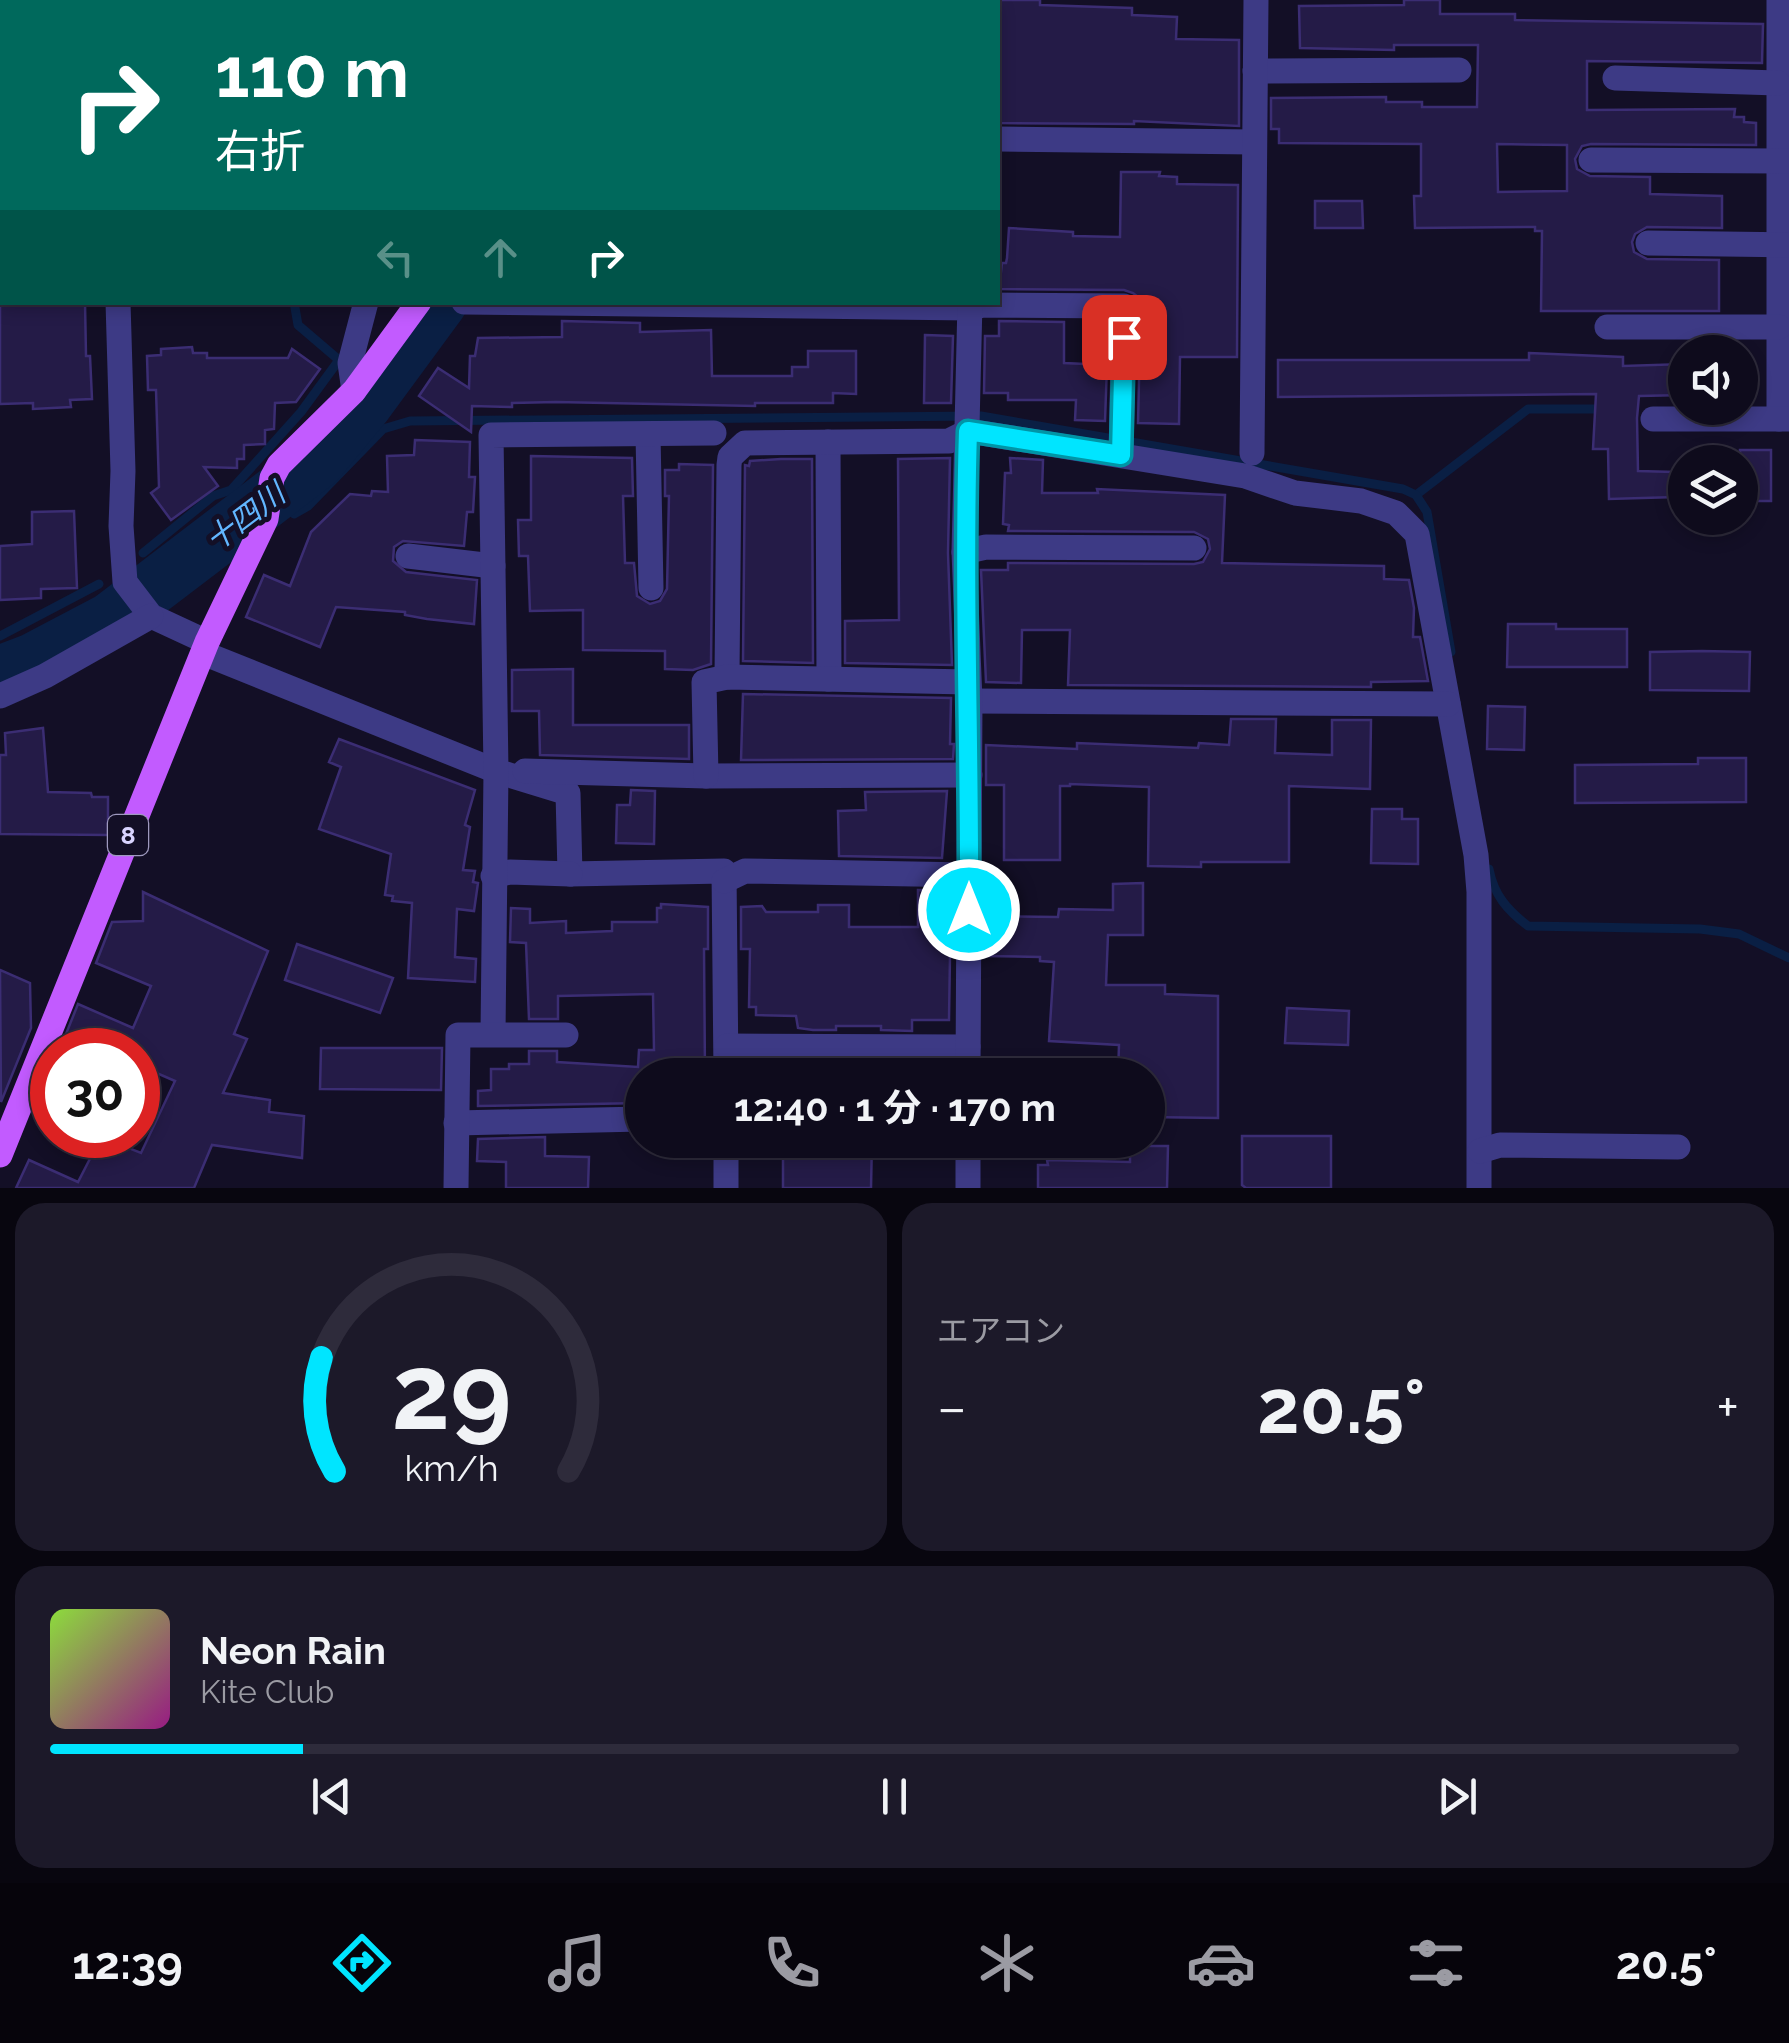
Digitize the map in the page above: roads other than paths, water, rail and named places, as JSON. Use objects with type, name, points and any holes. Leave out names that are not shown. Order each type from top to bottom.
[{"type":"main road","name":"8","points":[[0,1155],[205,648],[266,519],[272,478],[279,465],[354,391],[417,305]]},
{"type":"street","points":[[1252,453],[1256,0]]},
{"type":"street","points":[[1653,419],[1782,413],[1779,327],[1784,161],[1778,83],[1779,0]]},
{"type":"street","points":[[1255,71],[1459,70]]},
{"type":"street","points":[[1615,78],[1778,83]]},
{"type":"street","points":[[1000,139],[1254,142]]},
{"type":"street","points":[[1591,160],[1784,161]]},
{"type":"street","points":[[1648,243],[1784,246]]},
{"type":"street","points":[[118,305],[123,471],[120,526],[125,582],[152,616],[205,648],[496,770],[568,793],[570,874]]},
{"type":"street","points":[[354,391],[350,363],[365,305]]},
{"type":"street","points":[[968,1058],[970,776],[964,552],[970,305],[1124,306],[1122,446]]},
{"type":"street","points":[[1607,327],[1779,327]]},
{"type":"street","points":[[727,677],[730,457],[755,441],[948,441],[968,420]]},
{"type":"street","points":[[968,420],[1122,446],[1245,476],[1294,493],[1361,501],[1396,513],[1418,534],[1476,856],[1480,1188]]},
{"type":"street","points":[[493,1033],[496,770],[491,434],[714,433]]},
{"type":"street","points":[[648,434],[650,588]]},
{"type":"street","points":[[828,442],[829,680]]},
{"type":"street","points":[[964,552],[986,547],[1194,548]]},
{"type":"street","points":[[408,556],[493,566]]},
{"type":"street","points":[[0,696],[45,676],[152,616]]},
{"type":"street","points":[[706,776],[704,682],[727,677],[829,680],[969,692],[1448,704]]},
{"type":"street","points":[[496,770],[706,776],[970,776]]},
{"type":"street","points":[[493,876],[510,872],[724,871],[726,1058]]},
{"type":"street","points":[[724,881],[746,872],[969,875]]},
{"type":"street","points":[[456,1188],[458,1036],[566,1036]]},
{"type":"street","points":[[726,1046],[968,1047]]},
{"type":"street","points":[[456,1123],[625,1120]]},
{"type":"street","points":[[1480,1151],[1500,1146],[1678,1147]]},
{"type":"street","points":[[726,1158],[726,1188]]},
{"type":"street","points":[[968,1158],[968,1188]]},
{"type":"waterway","points":[[143,553],[213,496],[231,490],[301,412],[339,360],[298,325],[295,305]]},
{"type":"waterway","name":"十四川","points":[[0,673],[32,661],[110,620],[317,462],[438,305]]},
{"type":"waterway","points":[[1416,495],[1528,409],[1606,409]]},
{"type":"waterway","points":[[294,514],[308,506],[383,429],[410,421],[981,416],[1403,489],[1416,495],[1427,512],[1451,652]]},
{"type":"waterway","name":"十四川","points":[[200,550],[229,539]]},
{"type":"waterway","points":[[0,636],[99,584]]},
{"type":"waterway","points":[[1489,869],[1502,901],[1528,926],[1700,929],[1739,934],[1789,958]]}]
